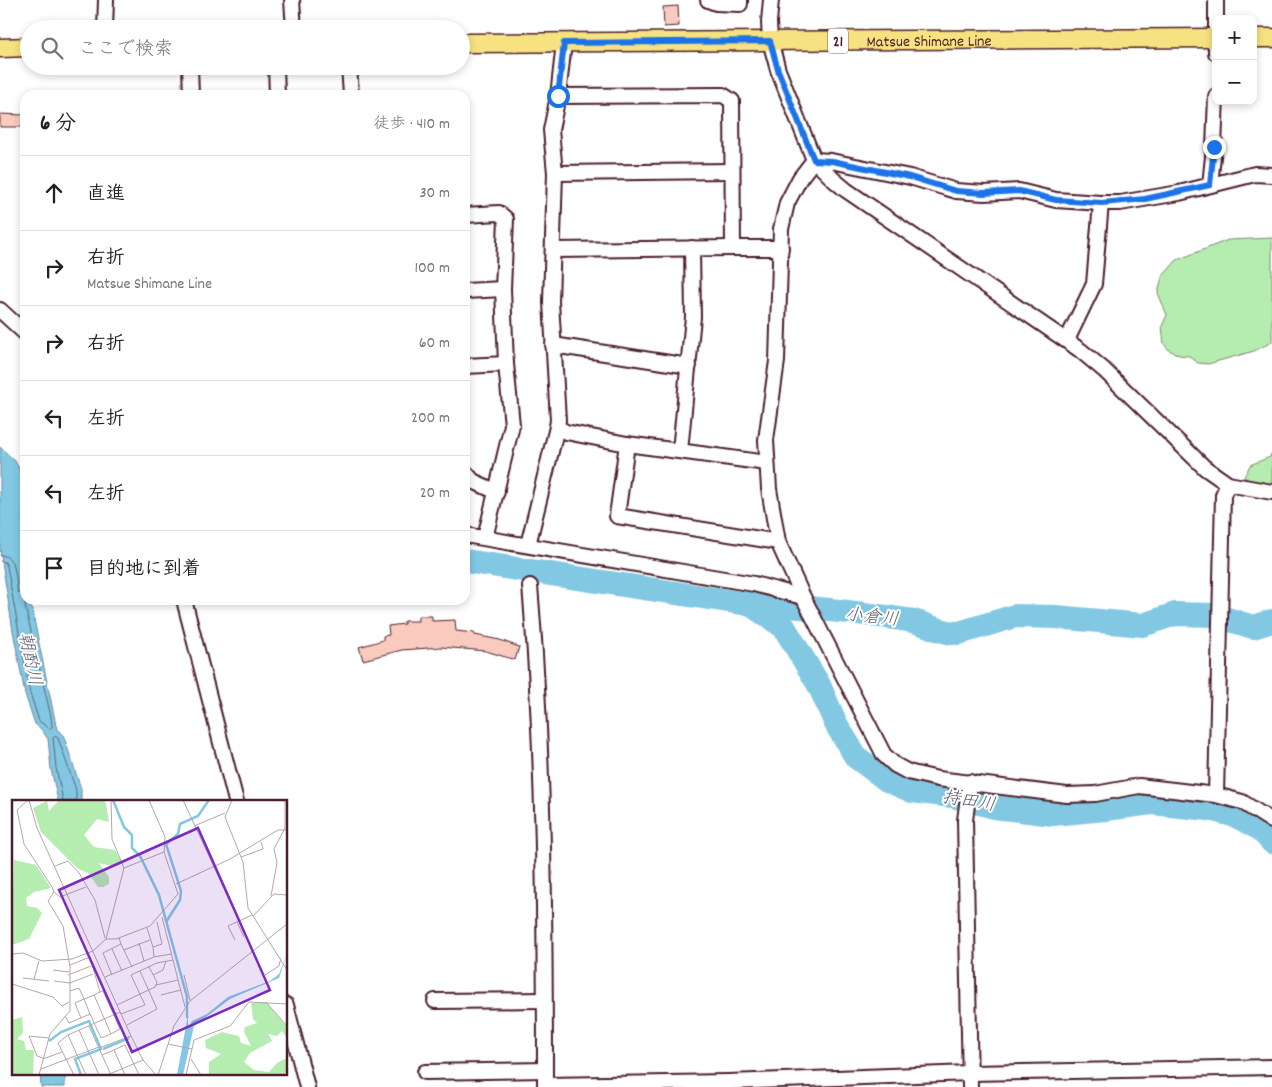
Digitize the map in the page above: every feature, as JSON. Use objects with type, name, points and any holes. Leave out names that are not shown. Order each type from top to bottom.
[{"type":"main road","name":"Matsue Shimane Line","points":[[470,44],[1212,38]]},
{"type":"main road","points":[[1257,38],[1272,38]]},
{"type":"main road","points":[[0,48],[20,47]]},
{"type":"street","points":[[105,20],[106,0]]},
{"type":"street","points":[[292,0],[293,20]]},
{"type":"street","points":[[708,0],[716,3],[740,4],[740,0]]},
{"type":"street","points":[[771,0],[770,41],[778,70],[814,160],[834,180],[1067,340],[1104,370],[1205,468],[1228,484],[1272,492]]},
{"type":"street","points":[[1216,0],[1216,15]]},
{"type":"street","points":[[528,545],[558,420],[551,302],[555,173],[550,130],[558,96],[564,43]]},
{"type":"street","points":[[190,75],[191,90]]},
{"type":"street","points":[[276,75],[277,90]]},
{"type":"street","points":[[350,75],[351,90]]},
{"type":"street","points":[[558,96],[723,95],[732,101],[733,248]]},
{"type":"street","points":[[1210,185],[1216,105]]},
{"type":"street","points":[[814,160],[832,161],[910,177],[956,191],[984,193],[1019,191],[1056,200],[1102,203],[1145,199],[1255,174],[1272,175]]},
{"type":"street","points":[[814,160],[800,178],[788,203],[781,229],[777,361],[766,440],[769,488],[778,542],[804,599],[884,755],[895,765],[908,772],[969,784],[1068,795],[1095,794],[1139,786],[1216,795],[1242,802],[1272,821]]},
{"type":"street","points":[[555,173],[732,171]]},
{"type":"street","points":[[1067,340],[1094,284],[1102,203]]},
{"type":"street","points":[[470,215],[499,213],[506,219],[503,289],[506,364],[512,426],[486,538]]},
{"type":"street","points":[[680,451],[693,317],[692,248]]},
{"type":"street","points":[[553,250],[781,248]]},
{"type":"street","points":[[470,291],[503,289]]},
{"type":"street","points":[[0,310],[20,328]]},
{"type":"street","points":[[553,345],[689,366]]},
{"type":"street","points":[[470,366],[506,364]]},
{"type":"street","points":[[557,427],[566,432],[627,444],[767,463]]},
{"type":"street","points":[[627,444],[617,516],[778,542]]},
{"type":"street","points":[[470,478],[473,481],[497,492]]},
{"type":"street","points":[[1216,795],[1223,495],[1228,484]]},
{"type":"street","points":[[470,536],[754,584],[804,599]]},
{"type":"street","points":[[530,586],[537,667],[542,768],[545,1086],[970,1080],[1272,1067]]},
{"type":"street","points":[[185,605],[236,800]]},
{"type":"street","points":[[969,784],[965,816],[970,1080]]},
{"type":"street","points":[[435,1001],[544,997]]},
{"type":"street","points":[[288,1013],[307,1087]]},
{"type":"street","points":[[425,1072],[545,1070]]},
{"type":"green space","points":[[1272,238],[1272,342],[1254,351],[1208,364],[1198,363],[1189,356],[1179,355],[1169,350],[1164,344],[1162,326],[1167,315],[1158,293],[1162,277],[1177,260],[1228,240]]},
{"type":"green space","points":[[1272,452],[1272,486],[1253,483],[1244,477],[1250,465],[1270,457]]},
{"type":"water","name":"朝酌川","points":[[0,447],[15,461],[20,470],[20,605],[31,605],[57,730],[63,734],[81,789],[81,800],[58,800],[51,769],[48,739],[35,724],[25,694],[0,549]]},
{"type":"water","points":[[40,1074],[65,1074],[65,1087],[41,1087]]},
{"type":"building","points":[[678,6],[679,26],[664,27],[663,7]]},
{"type":"building","points":[[0,114],[20,115],[20,127],[0,127]]},
{"type":"building","points":[[418,616],[432,616],[432,621],[455,620],[456,631],[474,633],[475,635],[500,640],[519,647],[515,660],[486,651],[441,647],[402,650],[363,660],[359,647],[383,640],[383,636],[389,635],[388,626],[404,624],[404,621],[418,621]]},
{"type":"waterway","name":"小倉川","points":[[470,562],[748,604],[867,614],[907,620],[952,633],[959,633],[1015,616],[1056,617],[1143,625],[1175,614],[1214,615],[1253,627],[1272,621]]},
{"type":"waterway","name":"持田川","points":[[750,604],[784,627],[819,685],[836,724],[856,757],[887,780],[912,791],[952,796],[994,807],[1053,814],[1152,803],[1209,809],[1236,816],[1260,829],[1272,842]]},
{"type":"route","points":[[558,96],[564,43],[770,41],[778,70],[814,160],[832,161],[910,177],[956,191],[984,193],[1019,191],[1030,192],[1056,200],[1120,203],[1179,193],[1210,185],[1214,147]]}]
